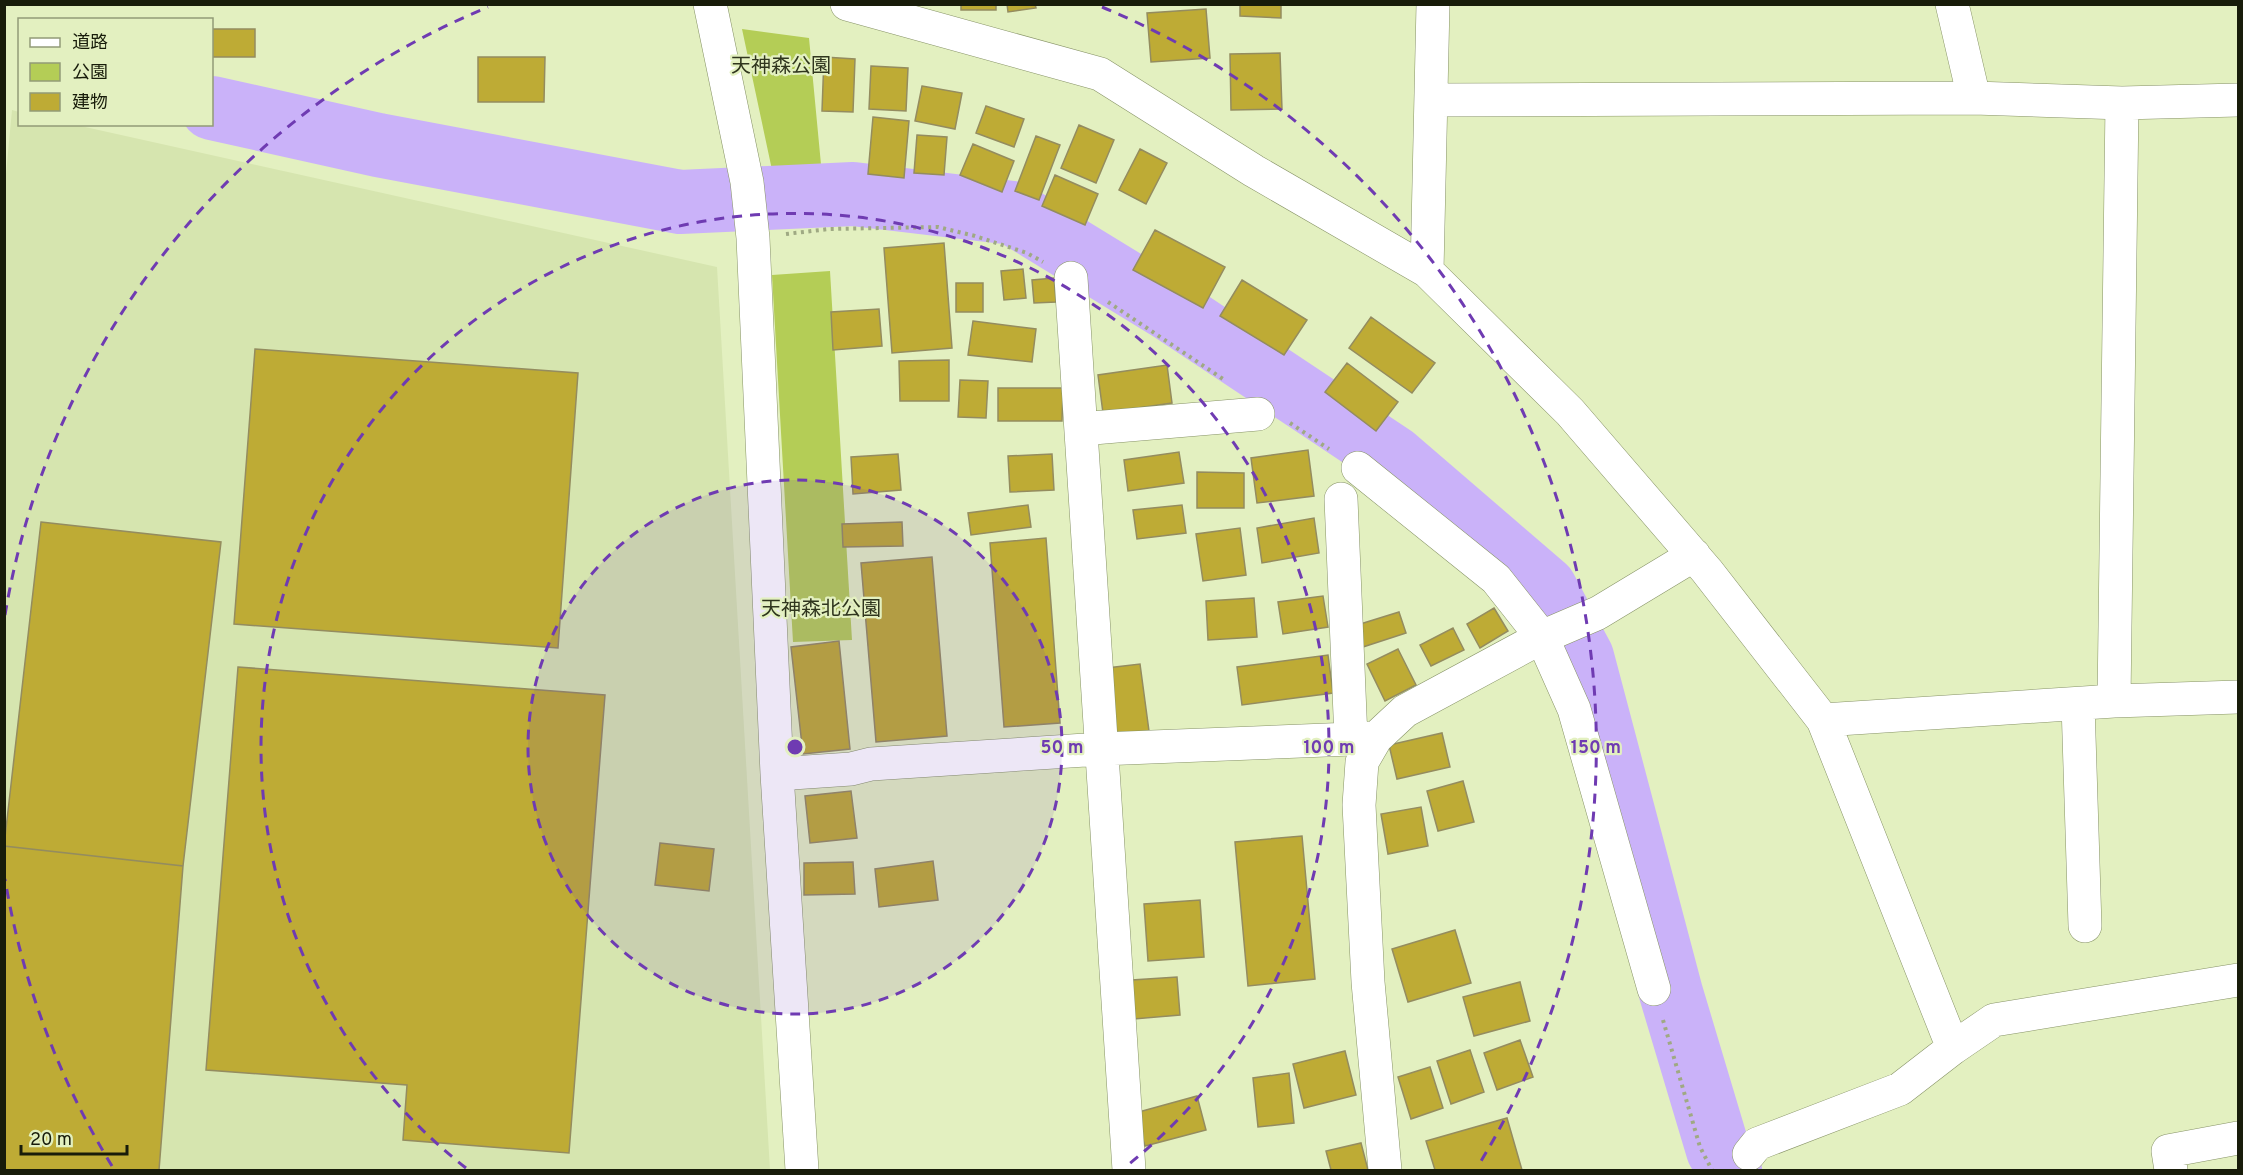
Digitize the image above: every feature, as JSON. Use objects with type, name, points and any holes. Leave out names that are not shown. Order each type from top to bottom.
[{"type":"street","points":[[710,4],[747,182],[752,232],[777,774],[802,1170]]},
{"type":"street","points":[[847,4],[1100,74],[1254,171],[1427,271],[1570,412],[1694,555],[1824,720],[1953,1048]]},
{"type":"street","points":[[1427,271],[1433,4]]},
{"type":"street","points":[[1952,4],[1974,98]]},
{"type":"street","points":[[1431,100],[1974,98],[2122,103],[2238,100]]},
{"type":"street","points":[[2114,701],[2122,103]]},
{"type":"street","points":[[1071,278],[1129,1170]]},
{"type":"street","points":[[1081,429],[1270,416]]},
{"type":"street","points":[[1358,468],[1496,579],[1542,637],[1574,709],[1654,989]]},
{"type":"street","points":[[1341,499],[1364,739],[1359,805],[1368,982],[1385,1170]]},
{"type":"street","points":[[777,774],[851,769],[872,764],[1101,749],[1364,739],[1405,711],[1542,637],[1598,613],[1694,555]]},
{"type":"street","points":[[1824,720],[2114,701],[2238,697]]},
{"type":"street","points":[[2078,704],[2085,926]]},
{"type":"street","points":[[1749,1154],[1757,1144],[1900,1089],[1994,1020],[2238,980]]},
{"type":"street","points":[[2171,1170],[2168,1151],[2238,1138]]},
{"type":"path","points":[[752,232],[938,227],[975,236],[1027,253],[1071,278],[1235,386]]},
{"type":"path","points":[[1270,416],[1358,468]]},
{"type":"path","points":[[1654,989],[1700,1147],[1712,1170]]},
{"type":"shaded area","points":[[12,110],[18,112],[18,126],[81,126],[717,267],[770,1170],[5,1170],[4,195]]},
{"type":"green space","name":"天神森公園","points":[[742,29],[809,38],[822,175],[775,184]]},
{"type":"green space","name":"天神森北公園","points":[[830,271],[852,640],[793,642],[772,275]]},
{"type":"building","points":[[961,4],[996,4],[996,10],[961,10]]},
{"type":"building","points":[[1007,4],[1035,4],[1036,8],[1008,12]]},
{"type":"building","points":[[1240,4],[1281,4],[1281,18],[1240,16]]},
{"type":"building","points":[[1206,9],[1210,58],[1151,62],[1147,13]]},
{"type":"building","points":[[213,29],[255,29],[255,57],[213,57]]},
{"type":"building","points":[[1280,53],[1282,109],[1231,110],[1230,54]]},
{"type":"building","points":[[478,57],[545,57],[544,102],[478,102]]},
{"type":"building","points":[[824,57],[855,59],[853,112],[822,111]]},
{"type":"building","points":[[871,66],[908,68],[906,111],[869,109]]},
{"type":"building","points":[[922,86],[962,93],[955,129],[915,121]]},
{"type":"building","points":[[986,106],[1024,119],[1014,147],[976,133]]},
{"type":"building","points":[[873,117],[909,121],[904,178],[868,174]]},
{"type":"building","points":[[1079,125],[1114,140],[1096,183],[1061,168]]},
{"type":"building","points":[[917,135],[947,137],[944,175],[914,173]]},
{"type":"building","points":[[1036,136],[1060,145],[1039,200],[1015,191]]},
{"type":"building","points":[[973,144],[1014,161],[1002,192],[960,175]]},
{"type":"building","points":[[1140,149],[1167,163],[1146,204],[1119,190]]},
{"type":"building","points":[[1055,175],[1098,194],[1085,225],[1042,206]]},
{"type":"building","points":[[1155,230],[1225,267],[1203,308],[1133,270]]},
{"type":"building","points":[[944,243],[952,348],[892,353],[884,248]]},
{"type":"building","points":[[1023,269],[1026,298],[1004,300],[1001,271]]},
{"type":"building","points":[[1054,278],[1056,302],[1034,303],[1032,280]]},
{"type":"building","points":[[1242,280],[1307,320],[1284,355],[1220,316]]},
{"type":"building","points":[[956,283],[983,283],[983,312],[956,312]]},
{"type":"building","points":[[879,309],[882,346],[833,350],[831,312]]},
{"type":"building","points":[[1371,317],[1435,363],[1412,393],[1349,348]]},
{"type":"building","points":[[973,321],[1036,329],[1032,362],[968,355]]},
{"type":"building","points":[[255,349],[578,373],[558,648],[234,624]]},
{"type":"building","points":[[949,360],[949,401],[900,401],[899,361]]},
{"type":"building","points":[[1347,363],[1398,402],[1376,431],[1325,392]]},
{"type":"building","points":[[1167,365],[1172,403],[1103,413],[1098,375]]},
{"type":"building","points":[[960,380],[988,381],[986,418],[958,417]]},
{"type":"building","points":[[998,388],[1063,388],[1062,421],[998,421]]},
{"type":"building","points":[[1308,450],[1314,496],[1257,503],[1251,458]]},
{"type":"building","points":[[1179,452],[1184,483],[1128,491],[1124,460]]},
{"type":"building","points":[[898,454],[901,490],[853,494],[851,457]]},
{"type":"building","points":[[1052,454],[1054,490],[1010,492],[1008,456]]},
{"type":"building","points":[[1197,472],[1244,473],[1244,508],[1197,508]]},
{"type":"building","points":[[1028,505],[1031,527],[971,535],[968,513]]},
{"type":"building","points":[[1182,505],[1186,533],[1137,539],[1133,510]]},
{"type":"building","points":[[1314,518],[1319,553],[1262,563],[1257,528]]},
{"type":"building","points":[[41,522],[221,542],[183,866],[4,846]]},
{"type":"building","points":[[902,522],[903,546],[843,547],[842,524]]},
{"type":"building","points":[[1240,528],[1246,575],[1203,581],[1196,534]]},
{"type":"building","points":[[1046,538],[1060,723],[1004,727],[990,543]]},
{"type":"building","points":[[932,557],[947,736],[876,742],[861,563]]},
{"type":"building","points":[[1323,596],[1328,627],[1283,634],[1278,602]]},
{"type":"building","points":[[1254,598],[1257,637],[1208,640],[1206,601]]},
{"type":"building","points":[[1494,608],[1508,631],[1480,648],[1467,624]]},
{"type":"building","points":[[1399,612],[1406,633],[1363,647],[1357,625]]},
{"type":"building","points":[[1453,628],[1464,650],[1431,666],[1420,645]]},
{"type":"building","points":[[839,641],[850,749],[803,754],[791,647]]},
{"type":"building","points":[[1398,649],[1416,685],[1385,701],[1367,664]]},
{"type":"building","points":[[1328,655],[1333,693],[1242,705],[1237,667]]},
{"type":"building","points":[[1140,664],[1149,731],[1116,735],[1107,668]]},
{"type":"building","points":[[238,667],[605,695],[569,1153],[403,1140],[407,1085],[206,1070]]},
{"type":"building","points":[[1442,733],[1450,767],[1397,779],[1389,745]]},
{"type":"building","points":[[1463,781],[1474,822],[1438,831],[1427,791]]},
{"type":"building","points":[[851,791],[857,838],[810,843],[805,796]]},
{"type":"building","points":[[1421,807],[1428,846],[1388,854],[1381,814]]},
{"type":"building","points":[[1302,836],[1315,979],[1248,986],[1235,842]]},
{"type":"building","points":[[660,843],[714,849],[709,891],[655,885]]},
{"type":"building","points":[[4,846],[183,866],[159,1170],[4,1170]]},
{"type":"building","points":[[933,861],[938,900],[879,907],[875,869]]},
{"type":"building","points":[[853,862],[855,894],[804,895],[804,863]]},
{"type":"building","points":[[1200,900],[1204,957],[1148,961],[1144,904]]},
{"type":"building","points":[[1455,930],[1471,983],[1408,1002],[1392,949]]},
{"type":"building","points":[[1177,977],[1180,1015],[1134,1019],[1132,980]]},
{"type":"building","points":[[1520,982],[1530,1021],[1474,1036],[1463,997]]},
{"type":"building","points":[[1520,1040],[1533,1077],[1497,1090],[1484,1053]]},
{"type":"building","points":[[1470,1050],[1484,1092],[1451,1104],[1437,1061]]},
{"type":"building","points":[[1345,1051],[1356,1095],[1304,1108],[1293,1064]]},
{"type":"building","points":[[1430,1067],[1443,1108],[1411,1119],[1398,1077]]},
{"type":"building","points":[[1289,1073],[1294,1123],[1258,1127],[1253,1078]]},
{"type":"building","points":[[1197,1096],[1206,1130],[1145,1146],[1135,1113]]},
{"type":"building","points":[[1507,1118],[1522,1170],[1435,1170],[1426,1141]]},
{"type":"building","points":[[1361,1143],[1368,1170],[1331,1170],[1326,1151]]},
{"type":"waterway","points":[[213,108],[378,145],[680,202],[853,194],[1013,213],[1173,311],[1394,458],[1545,588],[1582,657],[1671,993],[1718,1150],[1730,1170]]}]
